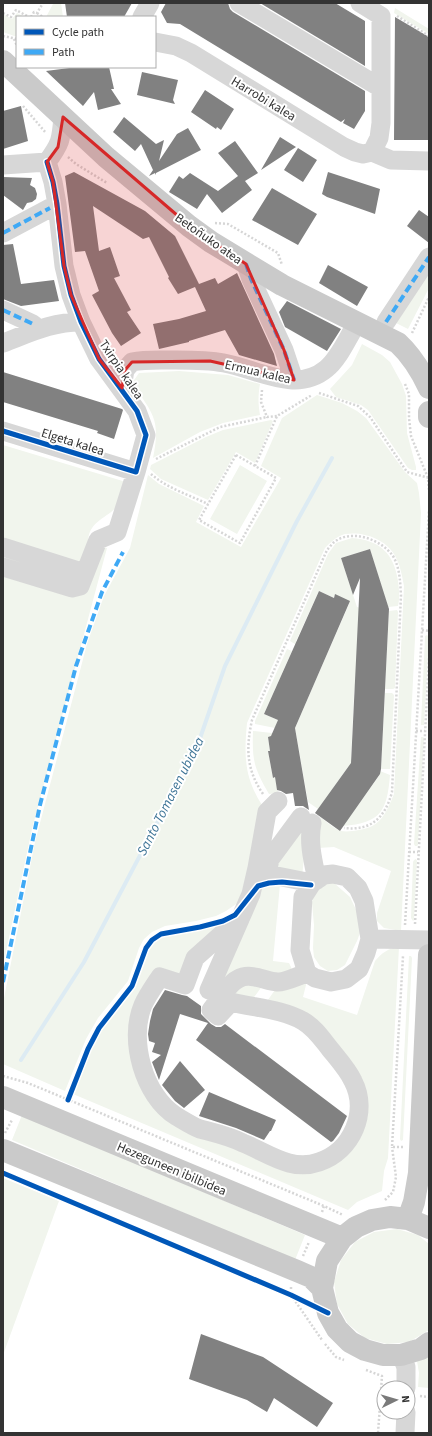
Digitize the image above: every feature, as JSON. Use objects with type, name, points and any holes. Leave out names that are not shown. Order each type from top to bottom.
[{"type":"main road","name":"Betoñuko atea","points":[[3,62],[106,157],[192,228],[246,264],[282,285],[398,343],[414,360],[429,388]]},
{"type":"main road","points":[[429,412],[429,417]]},
{"type":"main road","points":[[408,1219],[414,1202],[419,1173],[419,944]]},
{"type":"main road","name":"Hezeguneen ibilbidea","points":[[3,1097],[342,1238]]},
{"type":"main road","points":[[4,1170],[297,1271],[311,1277],[322,1288]]},
{"type":"main road","points":[[429,1228],[408,1219],[390,1217],[372,1220],[356,1227],[342,1238],[327,1261],[322,1288],[328,1313],[337,1329],[350,1342],[365,1350],[383,1355],[401,1355],[421,1349],[429,1343]]},
{"type":"street","points":[[143,16],[150,3]]},
{"type":"street","points":[[239,3],[381,88]]},
{"type":"street","points":[[360,3],[381,16],[381,123],[379,138],[372,152]]},
{"type":"street","name":"Harrobi kalea","points":[[156,42],[176,46],[191,53],[344,147],[355,152],[364,154],[372,152],[391,160],[429,161]]},
{"type":"street","points":[[3,62],[16,59]]},
{"type":"street","points":[[3,165],[47,162],[58,147],[63,117]]},
{"type":"street","points":[[58,147],[79,142],[92,143]]},
{"type":"street","name":"Txirpia kalea","points":[[3,567],[72,588],[80,586],[98,540],[117,532],[141,471],[146,435],[138,411],[99,359],[81,322],[71,295],[64,266],[57,204],[53,182],[47,162]]},
{"type":"street","points":[[3,233],[50,208]]},
{"type":"street","points":[[386,322],[429,257]]},
{"type":"street","points":[[246,264],[251,279],[284,350],[294,380]]},
{"type":"street","points":[[3,310],[33,324]]},
{"type":"street","points":[[3,343],[50,325],[65,322],[81,322]]},
{"type":"street","name":"Ermua kalea","points":[[99,359],[113,363],[153,360],[210,361],[245,368],[277,378],[303,380],[310,378],[326,369],[333,363],[357,323]]},
{"type":"street","points":[[122,388],[125,370],[132,362]]},
{"type":"street","name":"Elgeta kalea","points":[[3,430],[141,471]]},
{"type":"street","points":[[3,547],[85,573]]},
{"type":"street","points":[[262,871],[267,812],[275,804]]},
{"type":"street","points":[[209,990],[262,871],[270,859],[306,820],[310,832],[314,881]]},
{"type":"street","points":[[262,871],[314,881]]},
{"type":"street","points":[[333,874],[347,877],[358,888],[364,901],[370,939],[366,953],[358,970],[346,979],[331,982],[315,978],[307,973],[300,950],[300,921],[303,898],[314,881],[324,875],[333,874]]},
{"type":"street","points":[[241,917],[195,958],[185,985],[160,977],[142,1006],[137,1032],[138,1052],[141,1067],[155,1094],[174,1115],[199,1128],[228,1136],[275,1159],[290,1164],[312,1164],[320,1162],[333,1155],[343,1146],[353,1135],[357,1124],[359,1114],[359,1098],[354,1081],[315,1030],[289,1014],[231,1002],[218,1016],[211,1010],[238,979],[244,977],[261,978],[279,983],[307,973]]},
{"type":"street","points":[[370,939],[419,944]]},
{"type":"street","points":[[401,1355],[406,1367],[406,1380]]},
{"type":"street","points":[[405,1433],[406,1420]]},
{"type":"path","points":[[31,16],[34,12],[37,13],[43,3]]},
{"type":"path","points":[[3,13],[11,17],[16,10],[28,16]]},
{"type":"path","points":[[37,13],[42,16]]},
{"type":"path","points":[[393,14],[429,36]]},
{"type":"path","points":[[3,36],[15,39]]},
{"type":"path","points":[[20,102],[58,147],[76,164]]},
{"type":"path","points":[[210,223],[228,224],[278,253],[282,267]]},
{"type":"path","points":[[412,333],[429,297]]},
{"type":"path","points":[[405,382],[410,394],[409,418],[411,436],[428,478],[429,490]]},
{"type":"path","points":[[263,383],[261,402],[267,417]]},
{"type":"path","points":[[155,460],[220,427],[277,416],[315,393],[320,393],[358,406],[370,417],[407,472],[428,478]]},
{"type":"path","points":[[255,466],[277,416]]},
{"type":"path","points":[[236,455],[255,466],[276,478],[240,543],[199,520],[236,455]]},
{"type":"path","points":[[141,471],[208,504]]},
{"type":"path","points":[[419,944],[409,852],[429,510]]},
{"type":"path","points":[[275,804],[255,783],[250,769],[248,748],[252,720],[327,550],[333,542],[348,537],[356,536],[367,538],[377,542],[393,556],[400,580],[401,615],[392,792],[383,814],[377,820],[363,827],[354,829],[344,828]]},
{"type":"path","points":[[422,630],[429,631]]},
{"type":"path","points":[[380,1203],[393,1192],[396,1177],[392,1147],[419,944],[418,852],[429,658]]},
{"type":"path","points":[[416,731],[425,731]]},
{"type":"path","points":[[409,852],[418,852]]},
{"type":"path","points":[[3,1076],[28,1083],[346,1216]]},
{"type":"path","points":[[68,1100],[71,1092]]},
{"type":"path","points":[[392,1147],[403,1147],[403,1140]]},
{"type":"path","points":[[324,1206],[297,1271],[292,1286],[291,1295],[316,1334],[336,1357],[348,1362]]},
{"type":"path","points":[[284,1292],[303,1301]]},
{"type":"path","points":[[361,1368],[382,1376],[382,1380]]},
{"type":"path","points":[[424,1397],[424,1404]]},
{"type":"path","points":[[378,1433],[379,1420]]},
{"type":"highlighted area","points":[[63,117],[192,228],[246,264],[284,350],[294,380],[210,361],[132,362],[125,370],[122,388],[99,359],[71,295],[64,266],[53,182],[47,162],[58,147]]},
{"type":"shaded area","points":[[51,3],[61,3],[63,16],[47,16],[53,4]]},
{"type":"shaded area","points":[[395,8],[429,29],[429,34],[394,13]]},
{"type":"shaded area","points":[[17,13],[23,16],[16,16],[16,37],[3,32],[3,14],[12,19]]},
{"type":"shaded area","points":[[429,265],[429,288],[408,329],[392,321]]},
{"type":"shaded area","points":[[362,344],[382,355],[390,362],[402,384],[406,396],[407,433],[416,470],[408,468],[368,410],[361,405],[336,397],[330,389],[352,365]]},
{"type":"shaded area","points":[[179,371],[228,375],[260,384],[258,400],[260,415],[223,423],[200,432],[153,458],[156,434],[155,425],[150,410],[132,383],[139,373]]},
{"type":"shaded area","points":[[317,395],[342,403],[366,418],[405,472],[417,483],[419,493],[421,513],[401,931],[384,928],[377,921],[377,913],[391,871],[334,847],[318,848],[317,822],[320,817],[341,831],[352,831],[373,826],[382,818],[394,794],[404,586],[396,558],[390,549],[385,544],[373,537],[352,533],[342,535],[332,541],[325,548],[247,723],[247,766],[252,785],[262,805],[254,850],[239,902],[216,916],[165,926],[152,932],[144,939],[139,948],[128,981],[98,1018],[86,1039],[65,1091],[3,1064],[3,1003],[35,842],[87,644],[104,596],[130,548],[148,475],[159,484],[204,506],[196,522],[241,547],[281,478],[261,466],[282,418]]},
{"type":"shaded area","points":[[271,420],[273,421],[255,463],[236,452],[208,500],[161,479],[150,469],[151,465],[223,430]]},
{"type":"shaded area","points":[[3,445],[126,482],[119,504],[115,509],[99,520],[91,529],[89,535],[88,543],[107,548],[32,829],[3,966]]},
{"type":"shaded area","points":[[240,465],[267,481],[237,534],[210,519]]},
{"type":"shaded area","points":[[352,538],[362,539],[377,545],[389,556],[396,571],[399,590],[399,603],[398,606],[388,607],[370,549],[341,558],[357,607],[364,609],[354,694],[351,759],[357,763],[355,768],[348,767],[318,809],[308,802],[295,728],[349,604],[340,601],[335,595],[334,598],[319,591],[296,641],[305,650],[290,641],[328,554],[336,543]]},
{"type":"shaded area","points":[[397,610],[395,688],[385,689],[389,611]]},
{"type":"shaded area","points":[[427,635],[429,637],[424,725],[421,725],[425,636]]},
{"type":"shaded area","points":[[287,649],[292,651],[264,714],[278,720],[275,728],[255,724],[255,721]]},
{"type":"shaded area","points":[[385,693],[392,693],[394,695],[390,769],[381,769]]},
{"type":"shaded area","points":[[253,731],[277,735],[268,737],[270,751],[268,751],[273,778],[275,777],[278,793],[269,794],[257,771],[253,750]]},
{"type":"shaded area","points":[[421,737],[424,738],[418,845],[415,846],[414,844]]},
{"type":"shaded area","points":[[380,771],[390,775],[387,798],[380,813],[366,822],[343,826],[379,776]]},
{"type":"shaded area","points":[[304,822],[304,858],[302,877],[278,868],[275,860]]},
{"type":"shaded area","points":[[416,859],[413,921],[411,918],[413,862]]},
{"type":"shaded area","points":[[324,882],[334,883],[350,897],[359,916],[361,930],[345,965],[337,970],[328,971],[320,966],[314,957],[313,948],[313,895]]},
{"type":"shaded area","points":[[273,884],[280,884],[273,961],[289,963],[292,971],[216,985],[260,888]]},
{"type":"shaded area","points":[[225,922],[182,980],[160,973],[136,1023],[156,1101],[310,1167],[361,1117],[324,1037],[263,1007],[277,987],[305,981],[306,985],[303,997],[357,1015],[375,961],[386,951],[399,947],[388,1158],[384,1171],[382,1191],[357,1202],[348,1210],[73,1094],[91,1046],[101,1028],[127,997],[134,986],[140,976],[147,953],[153,943],[166,935],[193,931]]},
{"type":"shaded area","points":[[409,956],[412,958],[403,1140],[401,1141],[400,1139]]},
{"type":"shaded area","points":[[263,985],[249,1004],[230,995],[237,986]]},
{"type":"shaded area","points":[[22,1115],[305,1235],[295,1260],[12,1140]]},
{"type":"shaded area","points":[[3,1178],[59,1201],[3,1355]]},
{"type":"shaded area","points":[[397,1229],[418,1235],[429,1244],[429,1330],[409,1342],[387,1344],[365,1338],[348,1324],[337,1304],[334,1282],[341,1260],[355,1242],[374,1232]]},
{"type":"shaded area","points":[[429,1355],[429,1388],[418,1387],[419,1373],[417,1361]]},
{"type":"building","points":[[65,3],[132,3],[125,16],[67,16]]},
{"type":"building","points":[[166,3],[228,3],[233,12],[365,91],[365,111],[354,129],[343,123],[345,119],[341,122],[180,24],[167,23],[161,12]]},
{"type":"building","points":[[260,3],[335,3],[365,21],[365,66]]},
{"type":"building","points":[[395,17],[429,37],[429,140],[394,140]]},
{"type":"building","points":[[69,68],[109,68],[114,89],[111,89],[121,104],[98,110],[94,92],[83,106],[46,71]]},
{"type":"building","points":[[142,72],[178,80],[173,100],[175,104],[137,95]]},
{"type":"building","points":[[205,90],[234,109],[221,130],[217,127],[216,129],[191,112]]},
{"type":"building","points":[[21,106],[28,141],[3,149],[3,111]]},
{"type":"building","points":[[124,117],[156,144],[164,140],[159,161],[177,134],[188,128],[201,150],[156,173],[156,175],[155,173],[149,176],[153,170],[141,144],[135,151],[113,132]]},
{"type":"building","points":[[280,137],[296,147],[261,170]]},
{"type":"building","points":[[235,141],[258,173],[245,181],[252,190],[222,213],[207,194],[197,209],[169,192],[179,176],[183,179],[190,173],[218,191],[238,176],[218,153]]},
{"type":"building","points":[[298,148],[317,160],[303,182],[284,170]]},
{"type":"building","points":[[74,172],[145,211],[175,236],[199,284],[215,278],[218,284],[237,273],[274,354],[277,366],[239,355],[225,330],[189,342],[159,349],[153,324],[179,319],[206,311],[195,287],[178,294],[168,278],[169,277],[149,237],[143,239],[93,206],[99,251],[110,247],[120,276],[114,278],[131,310],[127,312],[141,333],[121,346],[112,333],[92,295],[99,291],[85,251],[75,252],[65,176]]},
{"type":"building","points":[[328,172],[380,189],[375,214],[322,194]]},
{"type":"building","points":[[3,177],[32,178],[30,185],[35,188],[37,194],[36,199],[27,203],[23,210],[3,195]]},
{"type":"building","points":[[272,188],[317,214],[298,245],[252,220]]},
{"type":"building","points":[[419,210],[429,217],[429,243],[407,226]]},
{"type":"building","points":[[13,244],[21,284],[54,280],[59,301],[21,306],[3,299],[3,245]]},
{"type":"building","points":[[328,265],[368,287],[357,306],[319,283]]},
{"type":"building","points":[[287,301],[341,329],[327,351],[285,327],[279,312]]},
{"type":"building","points":[[3,372],[122,409],[123,410],[114,439],[97,433],[98,431],[3,402]]},
{"type":"building","points":[[370,549],[389,609],[381,769],[380,774],[340,831],[315,813],[351,763],[360,578],[353,595],[341,558]]},
{"type":"building","points":[[319,591],[334,598],[335,594],[350,601],[295,728],[309,810],[303,806],[295,806],[293,793],[286,794],[277,790],[268,751],[270,751],[268,737],[271,736],[278,720],[264,714]]},
{"type":"building","points":[[165,990],[187,996],[201,1006],[201,1014],[211,1024],[216,1027],[221,1027],[225,1024],[347,1116],[339,1133],[333,1141],[331,1142],[196,1040],[208,1023],[180,1014],[159,1080],[152,1062],[161,1055],[152,1052],[155,1043],[149,1041],[148,1034],[153,1009]]},
{"type":"building","points":[[180,1061],[205,1090],[184,1108],[175,1101],[162,1085]]},
{"type":"building","points":[[209,1092],[276,1120],[271,1131],[264,1140],[236,1128],[199,1116]]},
{"type":"building","points":[[201,1334],[263,1357],[333,1403],[317,1427],[274,1398],[267,1412],[247,1400],[189,1379]]},
{"type":"waterway","name":"Santo Tomasen ubidea","points":[[21,1060],[84,962],[197,747],[225,666],[297,521],[332,458]]},
{"type":"marked path","points":[[3,233],[50,208]]},
{"type":"marked path","points":[[386,322],[429,257]]},
{"type":"marked path","points":[[246,264],[251,279],[284,350],[294,380]]},
{"type":"marked path","points":[[3,310],[33,324]]},
{"type":"marked path","points":[[3,982],[40,805],[76,666],[102,592],[123,552]]},
{"type":"cycle path","points":[[3,431],[136,472],[146,435],[137,411],[99,359],[81,322],[71,295],[64,266],[57,204],[53,182],[47,162]]},
{"type":"cycle path","points":[[68,1100],[88,1049],[99,1028],[132,986],[146,948],[152,940],[161,934],[200,927],[223,921],[235,915],[258,886],[282,882],[311,885]]},
{"type":"cycle path","points":[[3,1173],[291,1295],[328,1313]]}]
